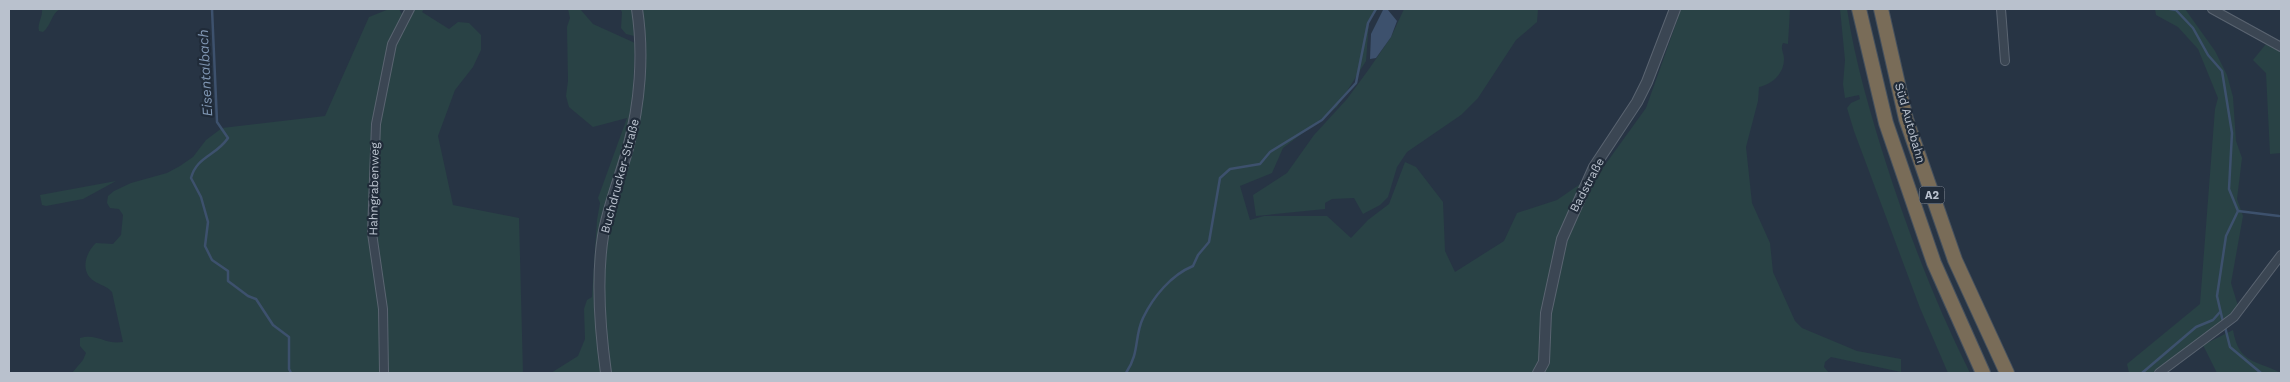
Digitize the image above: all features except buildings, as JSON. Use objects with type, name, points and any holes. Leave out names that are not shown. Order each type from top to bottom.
[{"type":"highway","name":"Süd Autobahn","points":[[1859,9],[1889,132],[1934,263],[1983,373]]},
{"type":"highway","name":"Süd Autobahn","points":[[1881,9],[1906,119],[1935,204],[1955,260],[2007,373]]},
{"type":"street","name":"Hahngrabenweg","points":[[384,373],[383,309],[372,233],[376,124],[392,44],[410,9]]},
{"type":"street","name":"Buchdrucker-Straße","points":[[606,373],[601,314],[602,250],[606,221],[636,116],[639,80],[637,9]]},
{"type":"street","name":"Badstraße","points":[[1538,373],[1544,362],[1546,313],[1562,239],[1594,167],[1648,82],[1675,9]]},
{"type":"street","points":[[2001,9],[2005,61]]},
{"type":"street","points":[[2212,9],[2281,47]]},
{"type":"street","points":[[2159,373],[2229,321],[2243,307],[2281,255]]},
{"type":"green space","points":[[42,9],[60,9],[43,32],[39,31]]},
{"type":"green space","points":[[389,9],[399,9],[406,21],[412,9],[424,9],[422,12],[449,29],[458,22],[469,23],[481,35],[481,50],[473,67],[455,90],[438,136],[453,205],[519,218],[523,373],[72,373],[83,360],[86,353],[80,346],[80,338],[92,337],[111,342],[123,342],[112,292],[94,281],[87,273],[86,268],[89,252],[96,243],[113,244],[121,235],[123,215],[119,209],[110,208],[107,203],[108,196],[131,183],[167,173],[180,166],[193,157],[206,140],[222,128],[325,116],[369,17]]},
{"type":"green space","points":[[568,9],[580,9],[593,24],[635,43],[632,116],[603,220],[601,373],[551,373],[578,356],[585,339],[584,309],[587,300],[592,297],[597,220],[600,203],[598,198],[627,118],[593,127],[569,107],[566,96],[568,81],[567,27],[570,18]]},
{"type":"green space","points":[[620,9],[633,9],[634,36],[626,34],[621,28],[622,12]]},
{"type":"green space","points":[[641,9],[1378,9],[1369,21],[1366,61],[1337,107],[1283,148],[1272,173],[1240,186],[1250,220],[1264,216],[1327,216],[1351,238],[1368,220],[1389,204],[1405,162],[1416,167],[1443,202],[1445,251],[1455,272],[1504,241],[1517,213],[1557,200],[1602,169],[1646,108],[1678,18],[1670,9],[1790,9],[1788,44],[1783,43],[1782,47],[1784,59],[1782,69],[1773,81],[1759,87],[1758,101],[1746,147],[1752,203],[1770,243],[1773,272],[1795,321],[1802,328],[1857,351],[1901,359],[1901,372],[1831,357],[1825,362],[1824,367],[1829,373],[609,373],[604,261],[610,222],[631,151]]},
{"type":"green space","points":[[1404,9],[1538,9],[1537,22],[1516,40],[1478,98],[1461,115],[1407,152],[1397,167],[1388,197],[1380,205],[1363,214],[1354,198],[1332,199],[1325,203],[1325,209],[1256,216],[1253,195],[1287,173],[1314,135],[1347,99],[1369,69],[1391,37]]},
{"type":"green space","points":[[1840,9],[1847,9],[1854,48],[1869,106],[1904,217],[1935,296],[1970,373],[1948,373],[1920,308],[1854,131],[1847,108],[1851,103],[1860,99],[1859,95],[1845,98],[1843,84],[1845,60]]},
{"type":"green space","points":[[2155,9],[2185,9],[2215,51],[2227,75],[2233,97],[2236,141],[2242,158],[2237,199],[2243,216],[2231,283],[2238,306],[2231,316],[2152,373],[2129,373],[2127,364],[2200,304],[2215,109],[2218,98],[2198,49],[2178,27],[2156,15]]},
{"type":"green space","points":[[2266,44],[2281,51],[2281,153],[2270,154],[2266,73],[2253,60]]},
{"type":"green space","points":[[116,181],[83,199],[46,206],[42,205],[40,195]]},
{"type":"green space","points":[[2233,330],[2239,349],[2244,355],[2281,373],[2217,373],[2203,345]]},
{"type":"water","points":[[1383,10],[1388,10],[1397,21],[1391,37],[1376,58],[1370,59],[1371,34]]},
{"type":"waterway","name":"Eisentalbach","points":[[212,9],[217,122],[228,138],[218,149],[202,160],[191,178],[201,197],[208,222],[205,246],[212,260],[228,271],[228,281],[248,296],[256,299],[273,325],[289,337],[289,369],[291,373]]},
{"type":"waterway","points":[[1126,373],[1133,358],[1140,325],[1152,302],[1170,281],[1193,266],[1198,255],[1209,242],[1220,178],[1230,169],[1260,164],[1270,152],[1322,120],[1356,83],[1368,23],[1376,9]]},
{"type":"waterway","points":[[2170,9],[2176,10],[2193,28],[2208,55],[2222,71],[2232,133],[2229,189],[2238,211],[2226,236],[2217,296],[2223,322]]},
{"type":"waterway","points":[[2238,211],[2279,216]]},
{"type":"waterway","points":[[2142,373],[2196,327],[2213,320],[2220,312]]},
{"type":"waterway","points":[[2225,327],[2230,347],[2261,373]]}]
